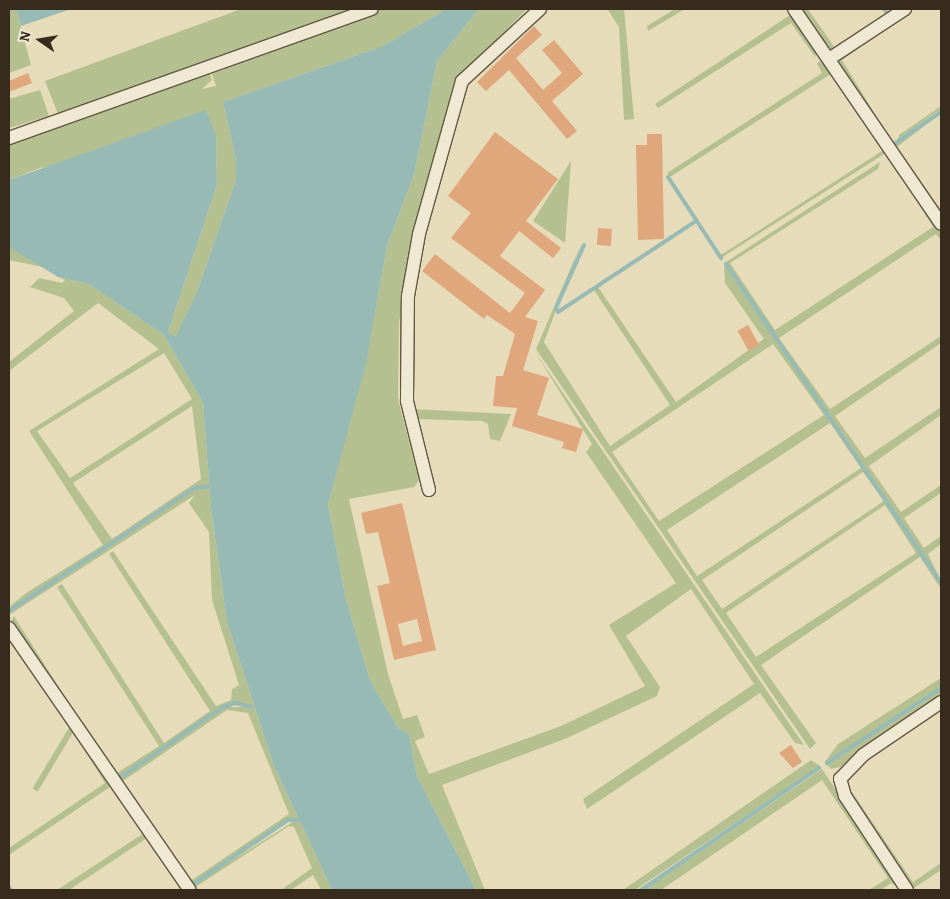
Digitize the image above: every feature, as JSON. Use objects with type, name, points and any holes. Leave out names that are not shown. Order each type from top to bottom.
[{"type":"street","points":[[9,138],[372,9]]},
{"type":"street","points":[[429,490],[406,392],[408,296],[419,234],[462,81],[540,9]]},
{"type":"street","points":[[794,9],[941,224]]},
{"type":"street","points":[[829,59],[905,9]]},
{"type":"street","points":[[9,628],[190,890]]},
{"type":"street","points":[[907,890],[845,796],[840,779],[863,755],[941,702]]},
{"type":"green space","points":[[9,9],[16,9],[31,65],[9,73]]},
{"type":"green space","points":[[241,9],[351,9],[58,114],[45,81]]},
{"type":"green space","points":[[382,9],[446,9],[383,46],[223,102],[236,160],[236,180],[197,292],[177,336],[168,332],[217,185],[216,136],[40,168],[9,180],[9,145],[210,74],[212,80],[202,89],[216,86],[212,74]]},
{"type":"green space","points":[[479,9],[527,9],[461,75],[407,275],[399,323],[398,399],[419,480],[414,487],[349,499],[388,674],[403,719],[417,715],[425,737],[415,741],[429,774],[561,726],[645,686],[609,625],[676,583],[586,452],[592,444],[535,352],[804,745],[795,743],[760,693],[587,809],[583,799],[754,684],[691,589],[626,636],[660,687],[657,696],[565,739],[442,785],[485,890],[476,890],[417,776],[409,734],[398,728],[370,680],[346,600],[328,504],[371,335],[387,246],[414,175],[437,61]]},
{"type":"green space","points":[[624,9],[634,119],[624,120],[619,27],[608,10]]},
{"type":"green space","points":[[675,9],[685,9],[648,31],[647,26]]},
{"type":"green space","points":[[786,9],[817,51],[815,57],[791,23],[658,108],[655,104],[790,15]]},
{"type":"green space","points":[[798,9],[808,9],[835,48],[893,9],[901,9],[831,53]]},
{"type":"green space","points":[[908,9],[914,9],[842,60],[894,145],[941,113],[897,147],[941,210],[941,219],[836,61]]},
{"type":"green space","points":[[823,60],[880,146],[831,74],[670,177],[667,173],[822,73],[817,63]]},
{"type":"green space","points":[[40,90],[49,116],[9,128],[9,99]]},
{"type":"green space","points":[[941,106],[941,109],[898,139],[899,135]]},
{"type":"green space","points":[[885,149],[884,154],[721,258],[721,255]]},
{"type":"green space","points":[[890,158],[941,232],[941,240],[936,234],[779,338],[830,409],[941,336],[941,343],[835,416],[865,458],[941,407],[941,415],[869,466],[901,512],[941,485],[941,493],[904,518],[924,548],[941,536],[941,544],[928,554],[941,581],[726,262],[880,162],[878,169],[730,263],[775,330],[933,227]]},
{"type":"green space","points":[[571,161],[565,243],[533,221]]},
{"type":"green space","points":[[581,244],[544,342],[610,446],[670,405],[594,290],[598,287],[676,402],[764,339],[725,283],[724,264],[941,585],[941,589],[920,557],[761,665],[816,743],[810,749],[536,349]],"holes":[[[773,344],[824,415],[659,521],[612,452]],[[830,423],[861,468],[697,576],[667,530]],[[863,472],[884,501],[722,609],[702,580]],[[885,505],[916,553],[756,657],[726,613]]]},
{"type":"green space","points":[[9,247],[22,251],[48,268],[9,260]]},
{"type":"green space","points":[[58,277],[89,284],[164,335],[203,403],[211,508],[227,622],[274,766],[332,890],[321,890],[313,875],[291,890],[281,890],[312,868],[294,827],[289,826],[191,890],[178,866],[189,882],[289,814],[248,713],[227,710],[120,783],[172,862],[11,622],[14,616],[114,775],[159,746],[57,587],[62,584],[164,743],[210,711],[109,554],[113,551],[216,706],[231,700],[232,689],[239,685],[212,600],[209,532],[189,503],[195,495],[9,615],[9,607],[26,593],[103,545],[29,431],[159,349],[98,303],[9,371],[9,362],[74,311],[64,298],[30,287],[39,278],[62,283],[65,280]],"holes":[[[164,353],[192,399],[70,478],[37,431]],[[192,406],[201,479],[112,539],[73,483]],[[235,702],[251,707],[224,707],[117,780],[223,706]],[[288,819],[296,820],[191,886]]]},
{"type":"green space","points":[[412,409],[511,414],[500,441],[490,439],[488,424],[482,421],[414,419]]},
{"type":"green space","points":[[941,678],[941,686],[824,763],[838,744]]},
{"type":"green space","points":[[941,690],[941,700],[840,767],[831,769],[827,765]]},
{"type":"green space","points":[[70,726],[75,729],[38,792],[32,789]]},
{"type":"green space","points":[[79,735],[113,785],[9,855],[9,848],[105,783],[76,737]]},
{"type":"green space","points":[[811,760],[820,766],[635,890],[623,890]]},
{"type":"green space","points":[[822,769],[903,890],[891,883],[881,890],[869,890],[888,878],[822,780],[661,890],[644,890]]},
{"type":"green space","points":[[852,792],[913,882],[941,863],[941,870],[911,890],[847,794]]},
{"type":"green space","points":[[144,833],[147,838],[69,890],[57,890]]},
{"type":"water","points":[[16,9],[71,9],[21,26]]},
{"type":"water","points":[[446,9],[479,9],[437,61],[414,175],[387,246],[366,364],[328,504],[346,600],[370,680],[398,728],[409,734],[417,776],[476,890],[332,890],[274,766],[227,622],[211,508],[203,403],[164,335],[89,284],[58,277],[9,247],[9,180],[206,110],[216,136],[217,185],[168,332],[176,336],[197,292],[236,180],[236,160],[223,102],[383,46]]},
{"type":"building","points":[[534,26],[542,35],[516,58],[543,90],[562,73],[542,50],[554,40],[583,74],[552,101],[577,131],[567,139],[509,70],[486,91],[477,82]]},
{"type":"building","points":[[28,73],[32,83],[9,92],[9,81]]},
{"type":"building","points":[[495,132],[558,179],[526,221],[561,248],[553,258],[519,231],[500,256],[545,290],[525,317],[538,321],[523,370],[549,378],[537,415],[583,429],[576,452],[562,448],[564,442],[512,426],[517,408],[493,406],[496,376],[503,376],[515,334],[487,315],[484,319],[422,271],[435,254],[510,313],[525,293],[451,238],[471,213],[448,196]]},
{"type":"building","points":[[647,134],[662,134],[664,239],[638,240],[636,145],[647,145]]},
{"type":"building","points":[[598,228],[612,229],[611,246],[597,245]]},
{"type":"building","points":[[748,325],[759,345],[749,351],[738,331]]},
{"type":"building","points":[[402,503],[436,650],[394,660],[377,586],[390,583],[378,532],[366,534],[361,513]],"holes":[[[417,619],[422,641],[403,646],[398,624]]]},
{"type":"building","points":[[791,745],[802,762],[793,768],[779,753]]},
{"type":"waterway","points":[[884,9],[887,13]]},
{"type":"waterway","points":[[894,144],[941,112]]},
{"type":"waterway","points":[[668,177],[721,258]]},
{"type":"waterway","points":[[584,245],[556,308],[558,312],[696,221]]},
{"type":"waterway","points":[[726,264],[941,583]]},
{"type":"waterway","points":[[9,611],[195,488],[212,486]]},
{"type":"waterway","points":[[827,763],[941,688]]},
{"type":"waterway","points":[[117,780],[223,707],[235,703],[252,707]]},
{"type":"waterway","points":[[641,890],[819,768]]},
{"type":"waterway","points":[[192,885],[288,820],[298,820]]}]
